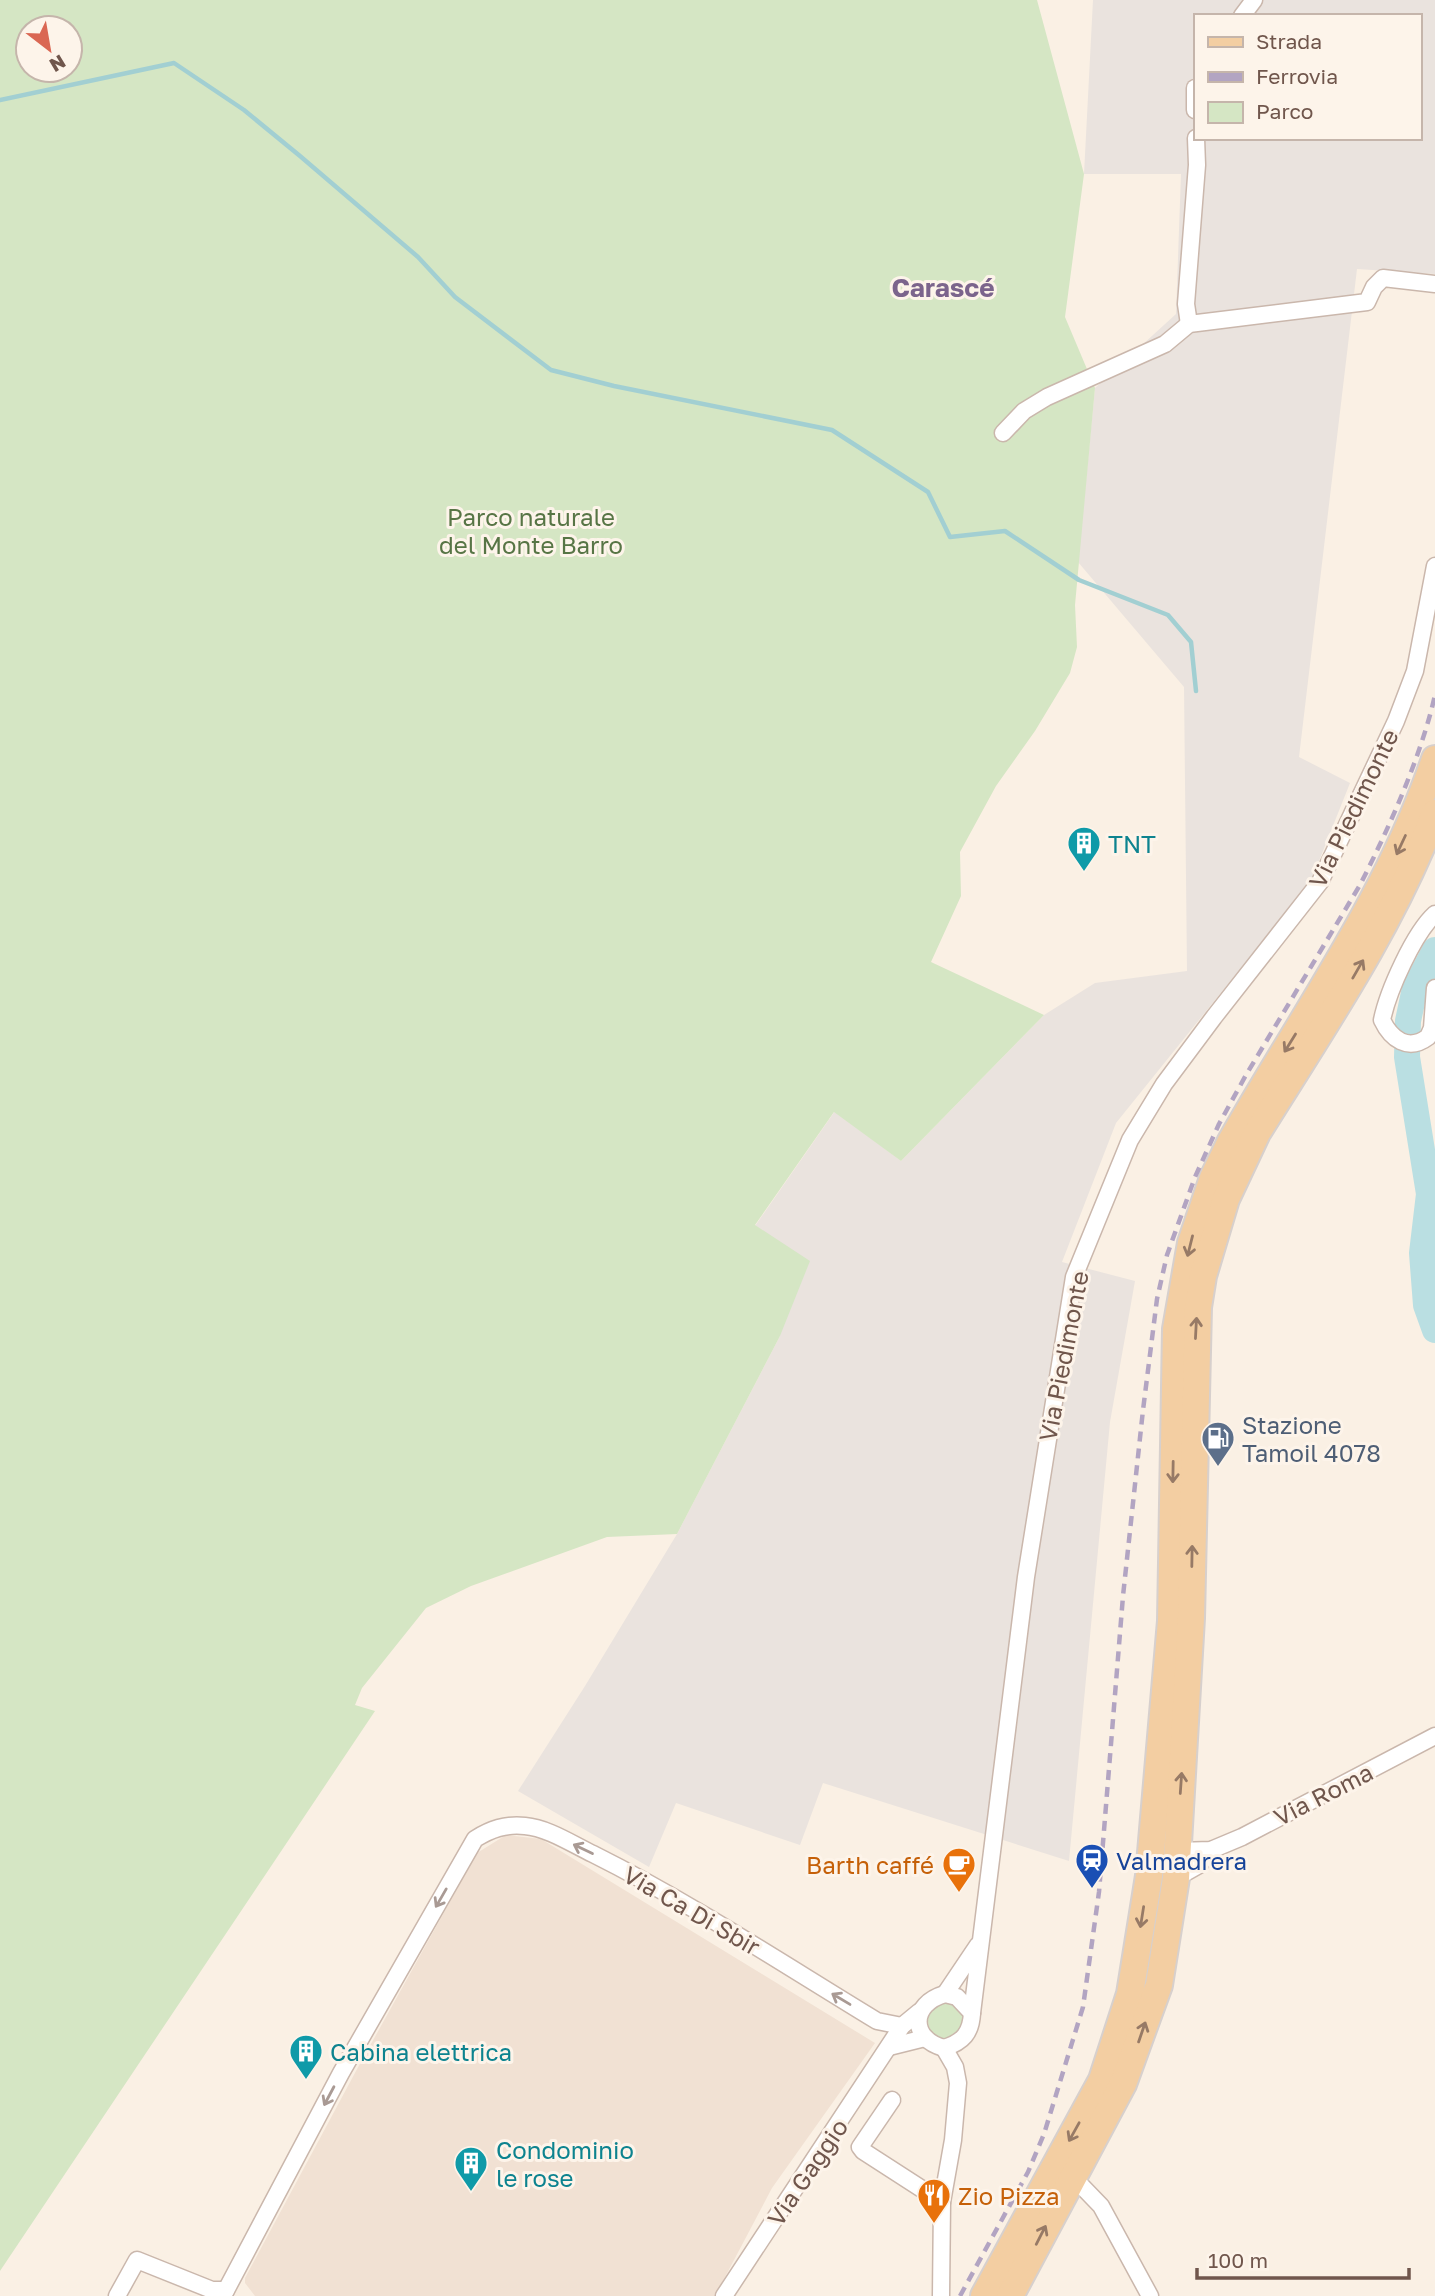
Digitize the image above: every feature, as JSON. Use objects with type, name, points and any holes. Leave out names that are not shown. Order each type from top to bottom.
[{"type":"main road","points":[[984,2296],[1106,2069],[1130,1994],[1149,1876],[1171,1621],[1176,1329],[1191,1243],[1205,1199],[1230,1143],[1359,929],[1420,802],[1435,759]]},
{"type":"main road","points":[[1010,2296],[1123,2084],[1155,1997],[1167,1945],[1176,1878],[1191,1618],[1195,1351],[1203,1276],[1226,1199],[1241,1164],[1257,1133],[1376,938],[1435,813]]},
{"type":"main road","points":[[1400,891],[1435,848]]},
{"type":"main road","points":[[1150,1849],[1177,1851]]},
{"type":"street","points":[[1189,324],[1186,304],[1197,165],[1196,140]]},
{"type":"street","points":[[1003,433],[1024,411],[1047,397],[1165,344],[1189,324],[1367,302],[1382,278],[1435,284]]},
{"type":"street","name":"Via Piedimonte","points":[[972,2013],[1026,1577],[1074,1277],[1130,1140],[1164,1084],[1320,882],[1396,721],[1415,671],[1435,566]]},
{"type":"street","points":[[1435,914],[1426,922],[1410,950],[1385,1007],[1382,1020],[1391,1036],[1399,1041],[1419,1042],[1428,1037],[1432,1028],[1435,988]]},
{"type":"street","name":"Via Roma","points":[[1177,1851],[1211,1850],[1242,1837],[1435,1737]]},
{"type":"street","name":"Via Ca Di Sbir","points":[[228,2294],[341,2073],[475,1839],[491,1829],[526,1826],[545,1831],[638,1876],[877,2021],[902,2026]]},
{"type":"street","name":"Via Roma","points":[[1176,1878],[1199,1865],[1211,1850]]},
{"type":"street","name":"Via Piedimonte","points":[[945,1994],[980,1944]]},
{"type":"street","points":[[940,2291],[942,2202],[953,2140],[958,2082],[944,2048],[930,2043],[920,2032],[919,2012],[927,2001],[945,1994],[957,1997],[972,2013],[971,2024],[964,2039],[944,2048]]},
{"type":"street","name":"Via Gaggio","points":[[724,2296],[902,2026],[919,2012]]},
{"type":"street","points":[[889,2047],[925,2038]]},
{"type":"street","points":[[892,2100],[860,2147],[942,2202]]},
{"type":"street","points":[[1072,2176],[1101,2206],[1150,2296]]},
{"type":"street","points":[[117,2296],[137,2260],[228,2294]]},
{"type":"shaded area","points":[[1093,0],[1435,0],[1435,274],[1357,269],[1299,757],[1350,783],[1311,881],[1116,1123],[1062,1262],[1135,1281],[1110,1422],[1069,1861],[823,1783],[800,1845],[676,1803],[649,1867],[518,1791],[677,1534],[780,1336],[755,1226],[835,1111],[901,1161],[1044,1015],[1095,983],[1187,971],[1184,687],[1078,562],[1095,388],[1176,314],[1181,174],[1084,174]]},
{"type":"shaded area","points":[[506,1835],[541,1839],[875,2043],[772,2188],[715,2296],[255,2296],[245,2283],[245,2278],[356,2071],[477,1853]]},
{"type":"green space","name":"Parco naturale del Monte Barro","points":[[0,0],[1037,0],[1084,174],[1065,317],[1095,388],[1075,605],[1077,647],[1070,673],[1035,731],[996,786],[960,852],[961,896],[931,962],[1044,1015],[901,1161],[834,1112],[755,1225],[810,1261],[780,1336],[677,1534],[607,1537],[471,1586],[426,1608],[362,1688],[355,1705],[375,1711],[0,2271]]},
{"type":"green space","points":[[946,2003],[959,2008],[964,2021],[959,2034],[946,2039],[933,2034],[928,2021],[933,2008]]},
{"type":"waterway","points":[[0,100],[174,63],[244,110],[418,257],[455,297],[551,370],[614,386],[832,430],[928,492],[950,537],[1005,531],[1079,580],[1168,615],[1191,642],[1196,691]]},
{"type":"waterway","points":[[1435,950],[1415,988],[1408,1021],[1407,1057],[1429,1194],[1422,1253],[1426,1305],[1435,1330]]},
{"type":"railway","points":[[960,2296],[1028,2172],[1044,2134],[1083,2007],[1099,1892],[1123,1596],[1143,1410],[1157,1299],[1167,1255],[1195,1177],[1219,1124],[1371,863],[1413,767],[1435,695]]},
{"type":"place","name":"TNT","points":[[1084,873]]},
{"type":"place","name":"Stazione Tamoil 4078","points":[[1218,1468]]},
{"type":"place","name":"Valmadrera","points":[[1092,1890]]},
{"type":"place","name":"Barth caffé","points":[[959,1894]]},
{"type":"place","name":"Cabina elettrica","points":[[306,2081]]},
{"type":"place","name":"Condominio le rose","points":[[471,2193]]},
{"type":"place","name":"Zio Pizza","points":[[934,2225]]},
{"type":"district","name":"Carascé","points":[[943,287]]}]
